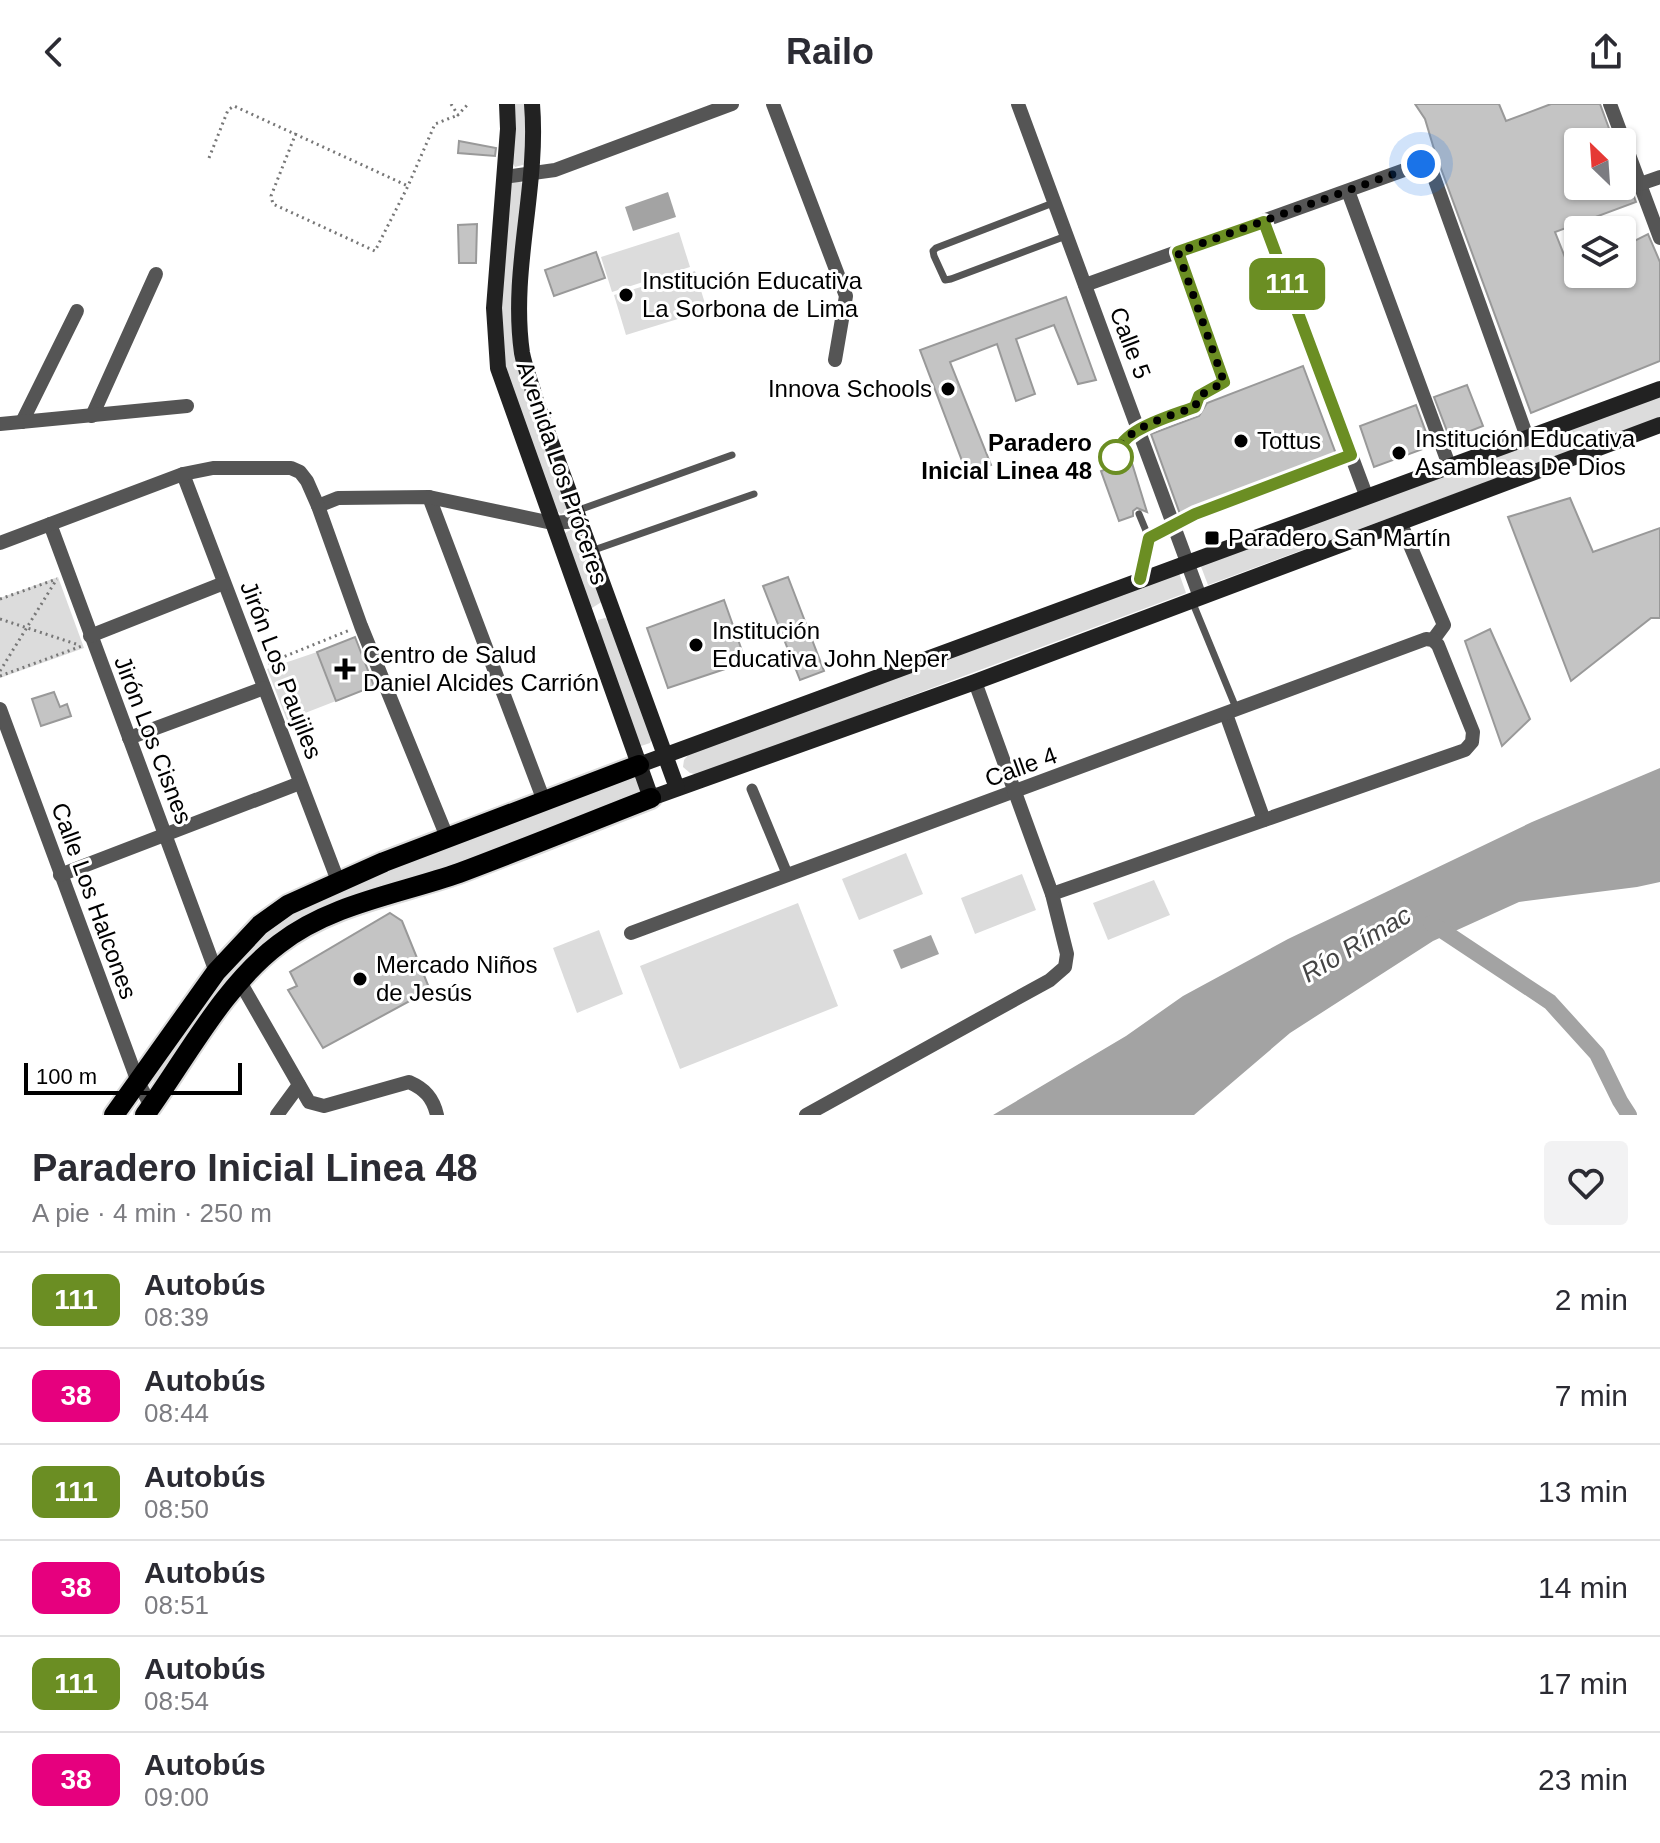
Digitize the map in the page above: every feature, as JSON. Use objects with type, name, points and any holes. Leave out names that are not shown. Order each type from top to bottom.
[{"type":"main road","name":"Avenida Los Próceres","points":[[507,104],[494,308],[498,368],[651,798]]},
{"type":"main road","name":"Avenida Los Próceres","points":[[532,104],[531,174],[519,308],[522,356],[677,788]]},
{"type":"main road","points":[[114,1115],[216,972],[260,925],[288,905],[338,881],[447,837],[1187,561],[1660,389]]},
{"type":"main road","points":[[148,1111],[239,980],[280,943],[309,924],[348,908],[457,873],[677,788],[975,682],[1660,425]]},
{"type":"main road","points":[[586,617],[611,609]]},
{"type":"street","points":[[773,104],[846,296],[835,360]]},
{"type":"street","name":"Calle 5","points":[[1018,104],[1187,561],[1196,599]]},
{"type":"street","points":[[1610,104],[1660,238]]},
{"type":"street","points":[[504,177],[555,170],[726,105]]},
{"type":"street","points":[[1085,285],[1421,164],[1431,169],[1527,437]]},
{"type":"street","points":[[1640,184],[1660,177]]},
{"type":"street","points":[[1348,191],[1449,465]]},
{"type":"street","points":[[1264,222],[1366,495]]},
{"type":"street","points":[[1139,428],[1195,407],[1199,396],[1224,382],[1178,252]]},
{"type":"street","points":[[92,416],[156,274]]},
{"type":"street","points":[[22,422],[77,311]]},
{"type":"street","points":[[0,424],[187,406]]},
{"type":"street","points":[[0,543],[183,474],[213,468],[291,468],[300,472],[318,506],[361,626],[447,837]]},
{"type":"street","name":"Jirón Los Paujiles","points":[[183,474],[338,881]]},
{"type":"street","points":[[318,506],[338,498],[429,497],[552,523],[578,516]]},
{"type":"street","points":[[429,497],[544,801]]},
{"type":"street","name":"Jirón Los Cisnes","points":[[50,524],[83,638],[129,738],[216,972]]},
{"type":"street","points":[[1052,894],[1465,750],[1472,742],[1473,732],[1430,639],[1444,625],[1401,524]]},
{"type":"street","points":[[83,638],[224,583]]},
{"type":"street","name":"Calle 4","points":[[631,933],[1430,639]]},
{"type":"street","points":[[806,1115],[1050,980],[1065,967],[1067,954],[1052,894],[975,682]]},
{"type":"street","points":[[129,738],[264,688]]},
{"type":"street","name":"Calle Los Halcones","points":[[0,709],[148,1111]]},
{"type":"street","points":[[1231,712],[1264,820]]},
{"type":"street","points":[[60,875],[300,783]]},
{"type":"street","points":[[752,789],[788,876]]},
{"type":"street","points":[[239,980],[309,1102],[324,1106],[409,1082],[423,1088],[434,1103],[437,1115]]},
{"type":"street","points":[[277,1115],[299,1085]]},
{"type":"lane","points":[[1053,203],[936,248],[934,256],[945,280],[1066,236]]},
{"type":"lane","points":[[1118,465],[1118,447],[1139,428]]},
{"type":"lane","points":[[578,516],[732,455]]},
{"type":"lane","points":[[1149,538],[1195,514],[1351,455]]},
{"type":"lane","points":[[591,551],[754,494]]},
{"type":"lane","points":[[1139,514],[1149,538],[1140,579]]},
{"type":"lane","points":[[1196,599],[1231,712]]},
{"type":"path","points":[[451,104],[458,115]]},
{"type":"path","points":[[296,133],[271,196],[273,204],[372,250],[378,248],[435,124],[458,115],[468,104]]},
{"type":"path","points":[[209,158],[231,106],[408,186]]},
{"type":"path","points":[[0,674],[26,626],[57,579]]},
{"type":"path","points":[[57,579],[62,592]]},
{"type":"path","points":[[0,599],[57,579]]},
{"type":"path","points":[[0,619],[83,638]]},
{"type":"path","points":[[256,667],[361,626]]},
{"type":"path","points":[[0,674],[83,638]]},
{"type":"shaded area","points":[[512,104],[526,104],[526,164],[515,167],[512,162]]},
{"type":"shaded area","points":[[521,182],[525,188],[514,305],[569,505],[567,511],[561,514],[557,511],[524,428],[510,385],[501,342],[499,304],[510,183]]},
{"type":"shaded area","points":[[679,232],[690,267],[612,292],[601,257]]},
{"type":"shaded area","points":[[695,271],[707,310],[626,335],[614,295]]},
{"type":"shaded area","points":[[1660,394],[1660,418],[1208,585],[1200,564]]},
{"type":"shaded area","points":[[574,528],[603,601],[592,608],[563,534]]},
{"type":"shaded area","points":[[1179,573],[1186,593],[699,775],[683,767],[689,754]]},
{"type":"shaded area","points":[[58,577],[84,648],[0,678],[0,598]]},
{"type":"shaded area","points":[[598,620],[610,620],[652,738],[650,743],[641,746],[636,743],[597,625]]},
{"type":"shaded area","points":[[317,652],[336,701],[287,720],[267,669]]},
{"type":"shaded area","points":[[630,776],[638,781],[641,793],[635,799],[302,921],[159,1084],[148,1076],[211,987],[260,934],[328,892]]},
{"type":"shaded area","points":[[906,853],[923,894],[859,920],[842,879]]},
{"type":"shaded area","points":[[1022,874],[1036,910],[975,934],[961,898]]},
{"type":"shaded area","points":[[1154,880],[1170,915],[1108,940],[1093,903]]},
{"type":"shaded area","points":[[798,903],[838,1006],[680,1069],[640,966]]},
{"type":"shaded area","points":[[599,930],[623,994],[577,1013],[553,948]]},
{"type":"water","points":[[668,192],[676,217],[633,231],[625,207]]},
{"type":"water","name":"Río Rímac","points":[[1660,768],[1660,882],[1519,902],[1433,941],[1290,1033],[1194,1115],[993,1115],[1126,1036],[1183,996],[1288,939],[1532,822]]},
{"type":"water","points":[[931,935],[939,954],[901,969],[893,950]]},
{"type":"building","points":[[1415,104],[1499,104],[1506,121],[1551,104],[1600,104],[1609,128],[1564,128],[1564,200],[1636,202],[1598,216],[1564,216],[1564,229],[1555,232],[1564,255],[1564,288],[1636,288],[1636,240],[1648,234],[1660,262],[1660,361],[1531,413],[1440,166],[1430,150],[1434,149],[1425,119]]},
{"type":"building","points":[[459,141],[496,148],[495,156],[458,153]]},
{"type":"building","points":[[477,224],[476,263],[459,263],[458,225]]},
{"type":"building","points":[[596,252],[605,278],[554,296],[545,270]]},
{"type":"building","name":"Innova Schools","points":[[1066,297],[1096,380],[1078,384],[1054,325],[1016,339],[1035,394],[1016,401],[997,344],[950,362],[991,465],[967,474],[920,350]]},
{"type":"building","name":"Tottus","points":[[1303,366],[1336,454],[1180,514],[1151,434],[1199,416],[1207,403]]},
{"type":"building","points":[[1467,385],[1483,426],[1450,439],[1434,397]]},
{"type":"building","points":[[1416,405],[1431,446],[1374,467],[1360,426]]},
{"type":"building","points":[[1131,460],[1147,512],[1137,508],[1133,516],[1119,521],[1101,471],[1112,467],[1120,471],[1124,463]]},
{"type":"building","points":[[1570,498],[1593,552],[1660,528],[1660,618],[1651,618],[1571,681],[1508,517]]},
{"type":"building","points":[[788,577],[824,671],[800,680],[763,586]]},
{"type":"building","name":"Institución Educativa John Neper","points":[[724,600],[746,662],[668,688],[647,628]]},
{"type":"building","points":[[1490,629],[1530,719],[1502,746],[1465,641]]},
{"type":"building","name":"Centro de Salud Daniel Alcides Carrión","points":[[355,637],[374,686],[336,701],[317,652]]},
{"type":"building","points":[[54,692],[60,707],[67,704],[71,716],[41,726],[32,699]]},
{"type":"building","name":"Mercado Niños de Jesús","points":[[390,913],[402,921],[430,990],[323,1048],[288,990],[297,986],[290,972]]},
{"type":"waterway","points":[[1431,923],[1550,1002],[1597,1054],[1629,1115]]},
{"type":"bus line","name":"111","points":[[1118,465],[1118,447],[1139,428],[1195,407],[1199,396],[1224,382],[1178,252],[1264,222],[1351,455],[1195,514],[1149,538],[1140,579]]},
{"type":"place","name":"Institución Educativa La Sorbona de Lima","points":[[626,295]]},
{"type":"place","name":"Innova Schools","points":[[948,389]]},
{"type":"place","name":"Tottus","points":[[1241,441]]},
{"type":"place","name":"Institución Educativa Asambleas De Dios","points":[[1399,453]]},
{"type":"place","name":"Paradero Inicial Linea 48","points":[[1116,457]]},
{"type":"place","name":"Paradero San Martín","points":[[1212,538]]},
{"type":"place","name":"Institución Educativa John Neper","points":[[696,645]]},
{"type":"place","name":"Centro de Salud Daniel Alcides Carrión","points":[[345,669]]},
{"type":"place","name":"Mercado Niños de Jesús","points":[[360,979]]},
{"type":"route","points":[[1116,457],[1118,447],[1139,428],[1195,407],[1199,396],[1224,382],[1178,252],[1421,164]]}]
